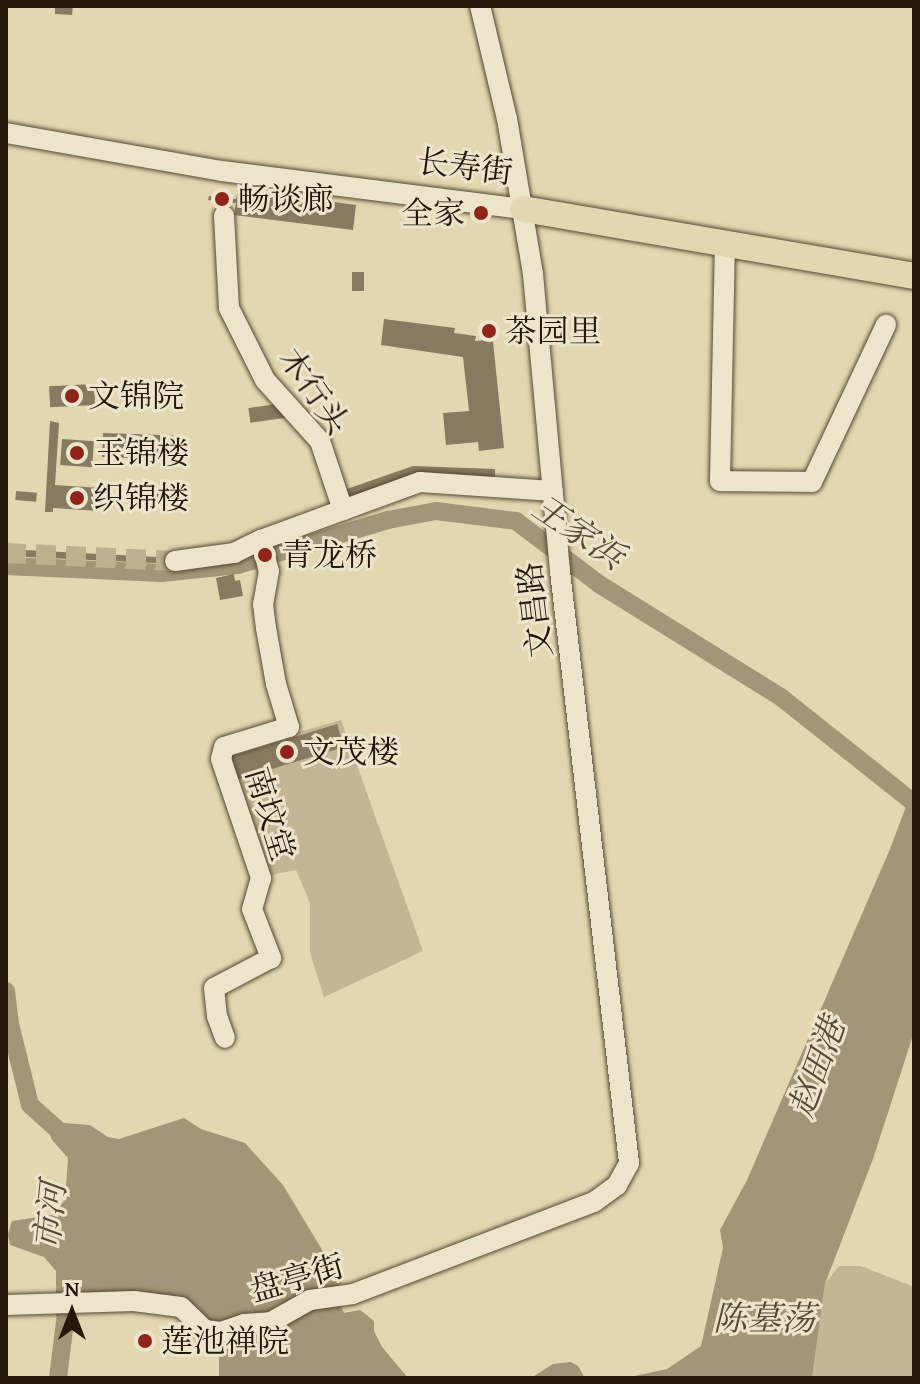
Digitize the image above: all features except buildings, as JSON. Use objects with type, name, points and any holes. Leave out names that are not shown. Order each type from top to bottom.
[{"type":"main road","name":"长寿街","points":[[523,209],[725,241],[914,276]]},
{"type":"street","name":"文昌路","points":[[480,6],[507,119],[533,274],[555,527],[629,1163]]},
{"type":"street","name":"长寿街","points":[[6,133],[222,171],[523,209]]},
{"type":"street","name":"木行头","points":[[224,216],[229,308],[265,380],[320,441],[343,510]]},
{"type":"street","points":[[725,241],[720,481],[812,482],[886,325]]},
{"type":"street","points":[[175,561],[234,553],[420,482],[553,491]]},
{"type":"street","name":"南坟堂","points":[[225,1038],[217,1016],[214,988],[271,958],[252,909],[261,878],[221,759],[224,747],[289,727],[276,684],[263,604],[268,569],[262,543]]},
{"type":"street","name":"盘亭街","points":[[6,1305],[134,1301],[181,1307],[205,1330],[221,1332],[244,1324],[271,1322],[310,1300],[353,1294],[594,1202],[617,1185],[629,1163]]},
{"type":"shaded area","points":[[341,720],[423,951],[324,997],[310,953],[310,903],[296,870],[266,876],[226,753]]},
{"type":"shaded area","points":[[839,1266],[861,1266],[914,1287],[914,1378],[812,1378],[825,1284]]},
{"type":"water","points":[[914,785],[914,1032],[873,1159],[825,1284],[812,1378],[625,1378],[667,1369],[701,1346],[723,1248],[720,1230],[747,1180],[890,849]]},
{"type":"water","points":[[184,1118],[201,1129],[245,1143],[283,1185],[342,1283],[333,1288],[344,1313],[360,1310],[374,1321],[374,1331],[382,1347],[408,1378],[219,1378],[219,1354],[227,1343],[222,1328],[182,1304],[74,1301],[72,1317],[66,1320],[56,1316],[56,1271],[44,1257],[10,1245],[8,1234],[12,1221],[52,1215],[65,1200],[68,1158],[52,1140],[47,1127],[51,1122],[90,1125],[108,1137],[119,1139]]},
{"type":"water","points":[[571,1362],[578,1366],[585,1378],[531,1378],[553,1364]]},
{"type":"waterway","name":"王家浜","points":[[6,566],[162,573],[238,565],[388,520],[436,511],[516,521],[599,584],[782,698],[914,803]]},
{"type":"waterway","name":"市河","points":[[6,991],[10,1024],[30,1105],[67,1138]]},
{"type":"waterway","name":"市河","points":[[58,1378],[68,1298]]},
{"type":"tunnel","points":[[6,553],[175,561]]},
{"type":"place","name":"畅谈廊","points":[[222,199]]},
{"type":"place","name":"全家","points":[[481,213]]},
{"type":"place","name":"茶园里","points":[[489,331]]},
{"type":"place","name":"文锦院","points":[[72,396]]},
{"type":"place","name":"玉锦楼","points":[[77,453]]},
{"type":"place","name":"织锦楼","points":[[77,498]]},
{"type":"place","name":"青龙桥","points":[[265,555]]},
{"type":"place","name":"文茂楼","points":[[287,752]]},
{"type":"place","name":"莲池禅院","points":[[145,1341]]},
{"type":"water label","name":"赵田港","points":[[816,1067]]},
{"type":"water label","name":"陈墓荡","points":[[764,1318]]}]
